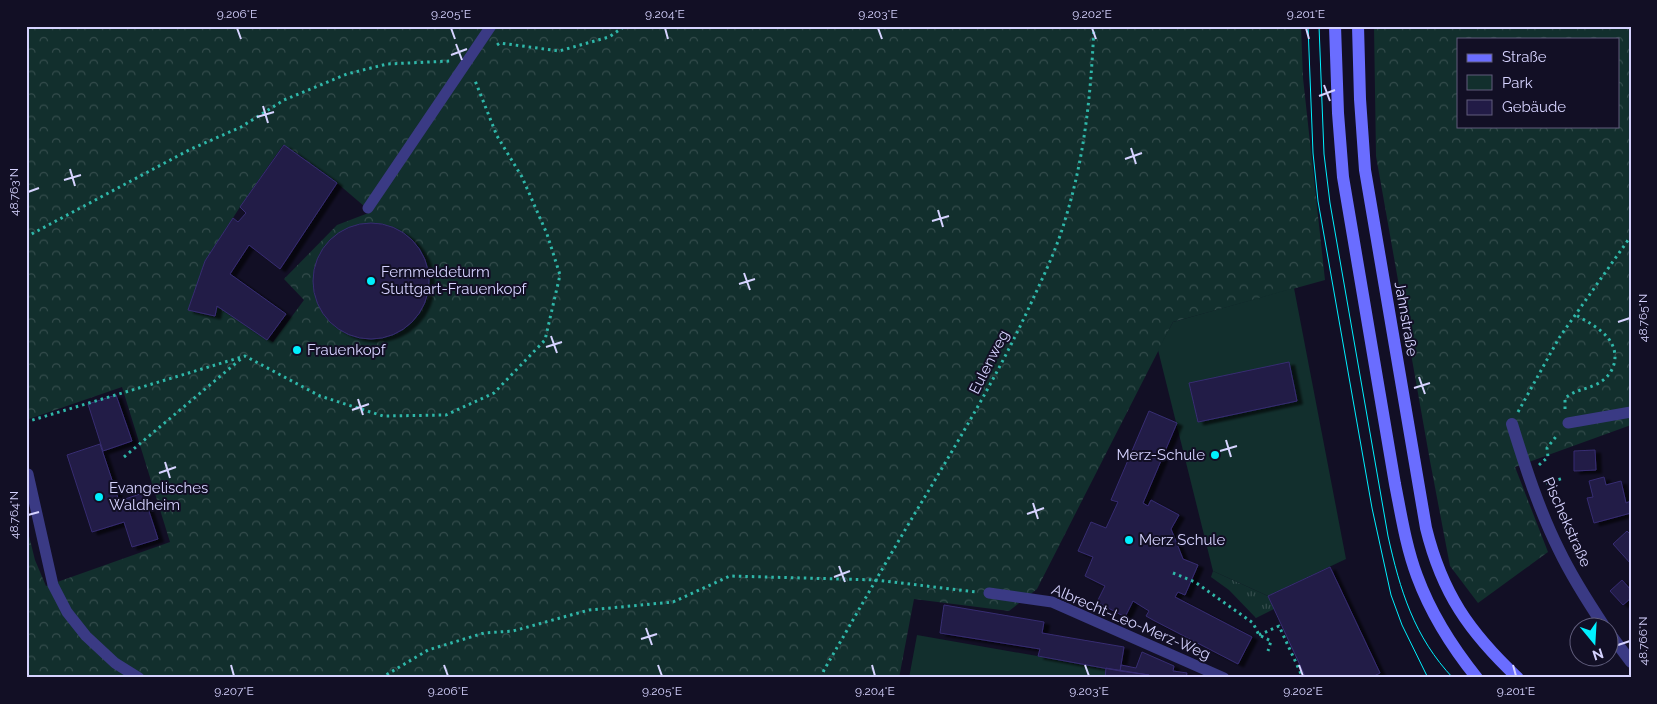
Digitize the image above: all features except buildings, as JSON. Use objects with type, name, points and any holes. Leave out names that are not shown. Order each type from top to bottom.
[{"type":"main road","points":[[1335,26],[1338,114],[1343,177],[1404,532],[1416,575],[1428,604],[1457,653],[1477,678]]},
{"type":"main road","name":"Jahnstraße","points":[[1358,26],[1360,99],[1365,170],[1426,528],[1439,572],[1468,625],[1498,659],[1518,678]]},
{"type":"street","name":"Pischekstraße","points":[[1512,424],[1534,493],[1558,549],[1577,585],[1597,616]]},
{"type":"street","points":[[1620,647],[1631,662]]},
{"type":"lane","points":[[368,208],[491,26]]},
{"type":"lane","points":[[1568,423],[1631,412]]},
{"type":"lane","points":[[28,474],[53,585],[67,612],[86,636],[115,663],[139,678]]},
{"type":"lane","name":"Albrecht-Leo-Merz-Weg","points":[[989,593],[1052,602],[1224,678]]},
{"type":"path","points":[[492,48],[500,44],[559,51],[609,37],[625,26]]},
{"type":"path","name":"Eulenweg","points":[[821,678],[876,580],[982,402],[1018,332],[1050,263],[1065,220],[1079,168],[1090,97],[1094,26]]},
{"type":"path","points":[[26,237],[189,150],[241,127],[284,100],[347,74],[387,64],[467,61],[497,136],[530,193],[547,234],[560,275],[545,340],[494,393],[446,414],[383,416],[320,396],[245,356],[26,422]]},
{"type":"path","points":[[1512,424],[1560,338],[1631,236]]},
{"type":"path","points":[[1568,423],[1564,406],[1565,398],[1574,391],[1598,384],[1608,377],[1616,361],[1610,339],[1603,332],[1576,315]]},
{"type":"path","points":[[124,458],[245,356]]},
{"type":"path","points":[[1548,457],[1547,448],[1556,437]]},
{"type":"path","points":[[1173,572],[1195,582],[1253,623],[1259,635],[1271,641],[1268,651]]},
{"type":"path","points":[[381,678],[428,650],[484,633],[512,631],[589,610],[672,602],[730,576],[876,580],[989,593]]},
{"type":"path","points":[[1259,635],[1279,626],[1303,678]]},
{"type":"green space","points":[[26,26],[1301,26],[1303,78],[1325,280],[1173,322],[1037,589],[1009,611],[914,599],[899,678],[26,678],[26,532],[28,532],[35,560],[46,586],[170,542],[122,387],[26,420]],"holes":[[[283,145],[337,183],[371,212],[337,225],[284,279],[304,300],[273,342],[217,306],[215,316],[188,310],[205,261]]]},
{"type":"green space","points":[[1374,26],[1631,26],[1631,425],[1515,467],[1548,552],[1478,603],[1450,566],[1376,156]]},
{"type":"green space","points":[[1294,288],[1346,559],[1268,596],[1213,571],[1158,350],[1173,322]]},
{"type":"green space","points":[[1213,571],[1268,596],[1274,609],[1256,618],[1229,590],[1211,577]]},
{"type":"green space","points":[[917,635],[1106,668],[1105,678],[909,678]]},
{"type":"tram line","points":[[1308,26],[1313,153],[1318,201],[1372,508],[1391,595],[1402,625],[1428,678]]},
{"type":"tram line","points":[[1319,26],[1324,154],[1330,203],[1388,536],[1410,612],[1428,646],[1453,678]]},
{"type":"place","name":"Fernmeldeturm Stuttgart-Frauenkopf","points":[[371,281]]},
{"type":"place","name":"Frauenkopf","points":[[297,350]]},
{"type":"place","name":"Merz-Schule","points":[[1215,455]]},
{"type":"place","name":"Evangelisches Waldheim","points":[[99,497]]},
{"type":"place","name":"Merz Schule","points":[[1129,540]]}]
